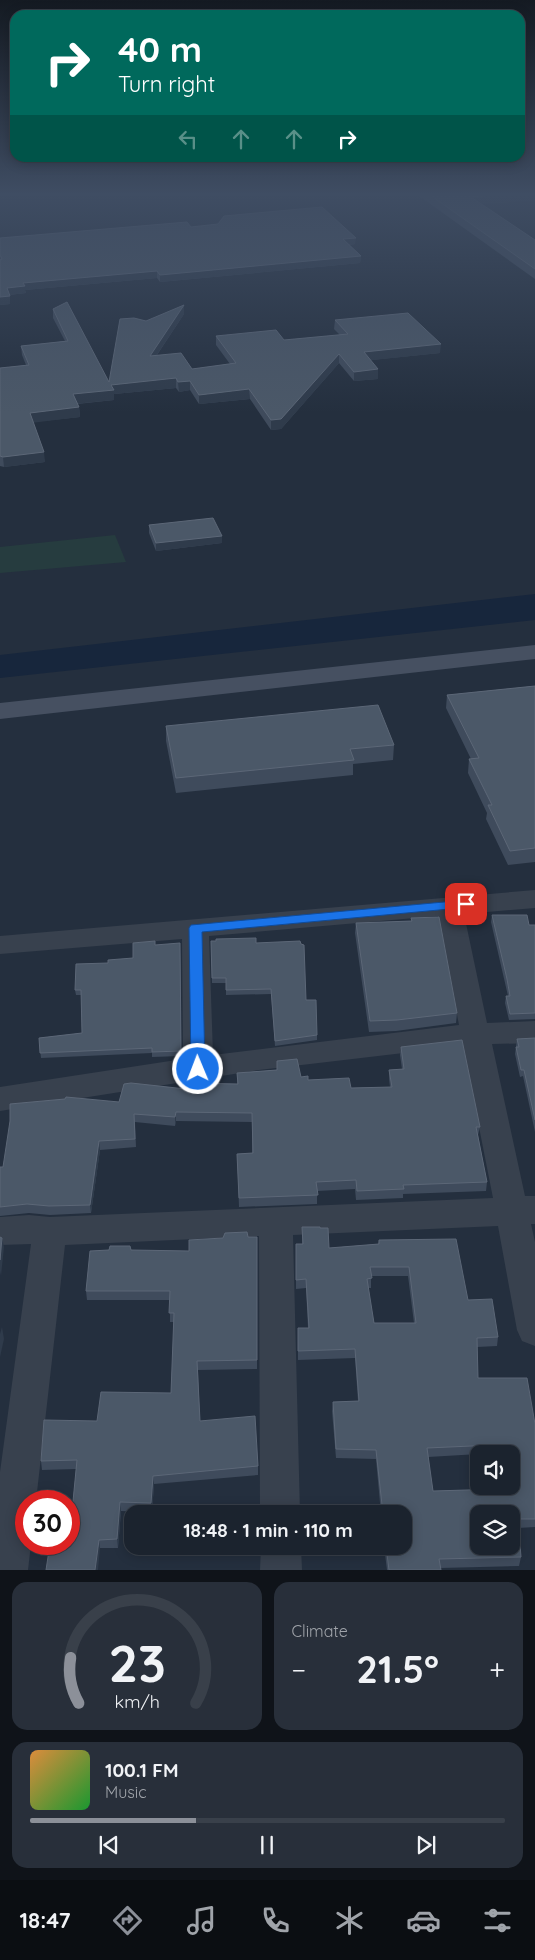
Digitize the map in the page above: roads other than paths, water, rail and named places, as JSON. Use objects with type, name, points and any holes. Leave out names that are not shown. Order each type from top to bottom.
[{"type":"street","points":[[0,711],[535,652]]},
{"type":"street","points":[[0,946],[535,899]]},
{"type":"street","points":[[450,906],[474,1034],[524,1211],[535,1330]]},
{"type":"street","points":[[195,928],[198,1069]]},
{"type":"street","points":[[0,1099],[269,1058],[474,1034],[535,1032]]},
{"type":"street","points":[[0,1231],[29,1229],[50,1231],[524,1211]]},
{"type":"street","points":[[276,1221],[280,1505]]},
{"type":"street","points":[[7,1570],[50,1231]]},
{"type":"street","points":[[281,1555],[281,1570]]},
{"type":"water","points":[[535,594],[535,620],[0,678],[0,655]]}]
